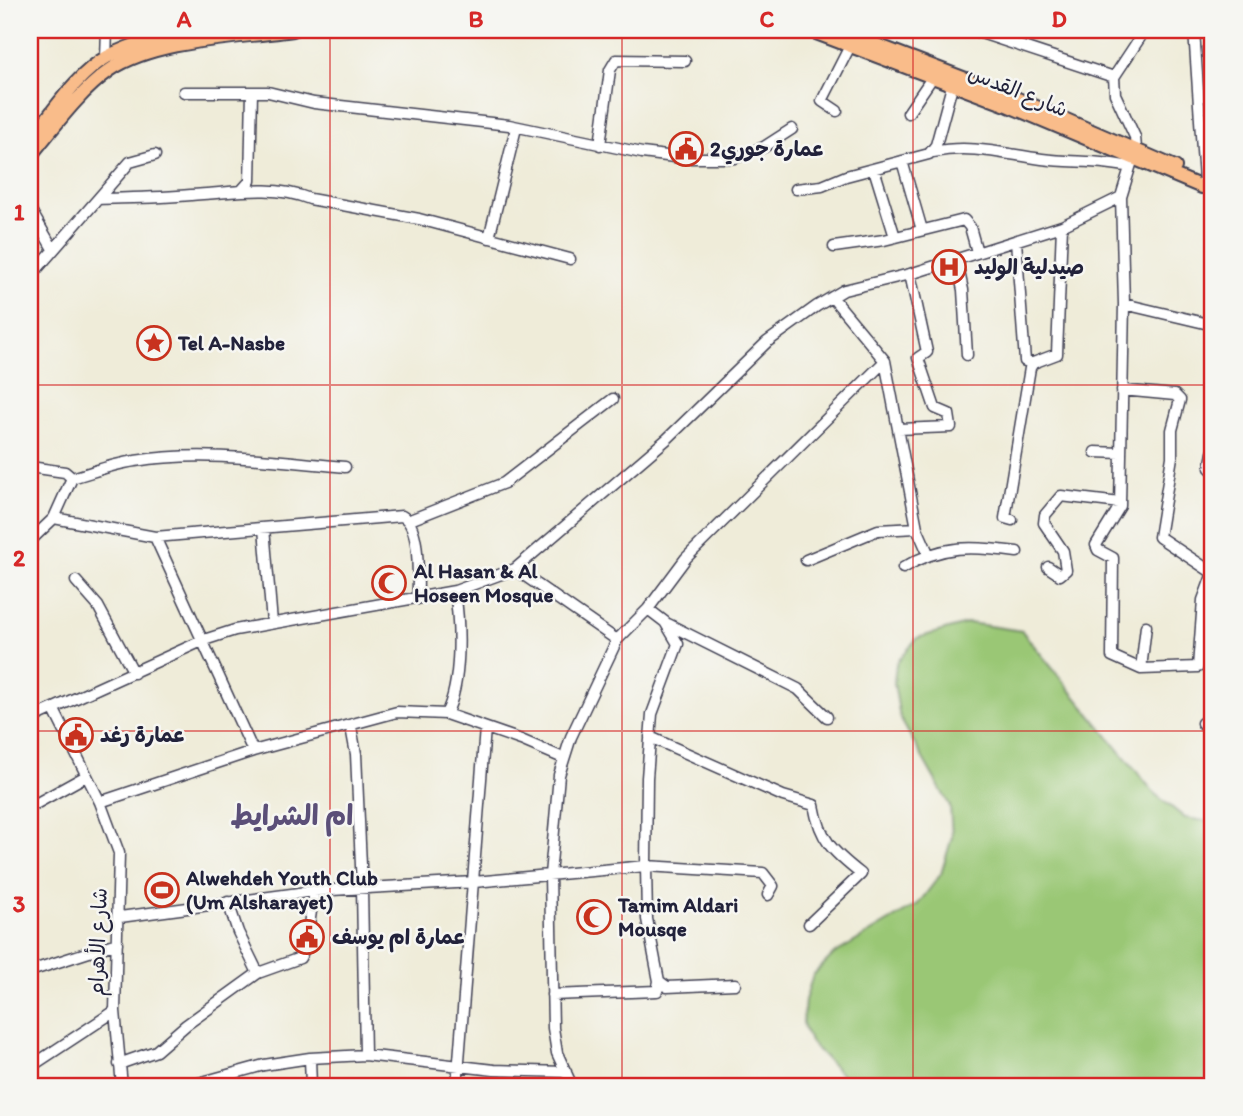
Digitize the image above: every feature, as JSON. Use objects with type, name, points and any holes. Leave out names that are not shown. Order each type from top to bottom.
[{"type":"main road","points":[[32,132],[86,74],[106,58],[149,39],[195,30]]},
{"type":"main road","points":[[30,156],[80,96],[113,68],[157,51],[293,30]]},
{"type":"main road","name":"شارع القدس","points":[[808,30],[935,73],[952,86],[1133,157]]},
{"type":"main road","name":"شارع القدس","points":[[838,30],[1202,187],[1210,183]]},
{"type":"street","points":[[106,58],[107,30]]},
{"type":"street","points":[[972,30],[1114,77]]},
{"type":"street","points":[[1122,390],[1175,395],[1180,400],[1172,430],[1172,457],[1159,537],[1213,573],[1203,600],[1198,667],[1142,669],[1112,656],[1113,558],[1098,550],[1096,545],[1120,503],[1122,390],[1124,304],[1121,197],[1133,157],[1135,137],[1115,94],[1114,77],[1145,30]]},
{"type":"street","points":[[1194,30],[1210,183]]},
{"type":"street","points":[[836,111],[822,102],[850,46]]},
{"type":"street","points":[[600,145],[610,70],[616,60],[685,61]]},
{"type":"street","points":[[908,113],[925,83],[935,73]]},
{"type":"street","points":[[933,152],[952,86]]},
{"type":"street","points":[[184,92],[252,92],[516,128],[642,153],[719,159],[735,158],[764,147],[792,129]]},
{"type":"street","points":[[242,190],[250,181],[252,92]]},
{"type":"street","points":[[489,238],[516,128]]},
{"type":"street","points":[[796,189],[822,187],[846,176],[933,152],[971,148],[1042,159],[1102,162],[1133,157]]},
{"type":"street","points":[[30,277],[130,162],[155,155]]},
{"type":"street","points":[[902,161],[922,230]]},
{"type":"street","points":[[874,169],[895,237]]},
{"type":"street","points":[[98,199],[190,196],[242,190],[294,192],[570,259]]},
{"type":"street","points":[[30,719],[204,640],[235,630],[455,591],[515,569],[667,439],[767,342],[832,297],[844,290],[910,274],[1062,226],[1121,197]]},
{"type":"street","points":[[30,209],[53,248]]},
{"type":"street","points":[[834,247],[895,237],[964,220],[970,227],[977,252]]},
{"type":"street","points":[[1016,241],[1025,361],[1033,363],[1057,354],[1062,226]]},
{"type":"street","points":[[956,258],[962,290],[967,355]]},
{"type":"street","points":[[898,429],[951,427],[948,414],[935,408],[918,358],[927,352],[910,274]]},
{"type":"street","points":[[832,297],[885,361],[917,528],[928,553]]},
{"type":"street","points":[[1124,304],[1213,323]]},
{"type":"street","points":[[572,1086],[558,1053],[552,1028],[550,875],[563,758],[617,640],[648,609],[686,558],[885,361]]},
{"type":"street","points":[[1012,520],[1005,519],[1033,363]]},
{"type":"street","points":[[410,520],[504,483],[613,398]]},
{"type":"street","points":[[1094,452],[1121,453]]},
{"type":"street","points":[[1213,453],[1210,468],[1213,470]]},
{"type":"street","points":[[72,478],[136,461],[175,458],[237,458],[345,467]]},
{"type":"street","points":[[30,467],[65,472],[72,478]]},
{"type":"street","points":[[30,541],[54,518],[67,495],[72,478]]},
{"type":"street","points":[[1048,566],[1060,575],[1066,570],[1063,551],[1044,523],[1045,515],[1061,496],[1120,503]]},
{"type":"street","points":[[54,518],[155,537],[402,516],[410,520],[415,530],[418,599]]},
{"type":"street","points":[[264,528],[272,623]]},
{"type":"street","points":[[806,560],[877,530],[917,528]]},
{"type":"street","points":[[155,537],[253,751]]},
{"type":"street","points":[[902,569],[928,553],[989,548],[1017,552]]},
{"type":"street","points":[[515,569],[617,640]]},
{"type":"street","points":[[76,581],[98,606],[134,673]]},
{"type":"street","points":[[446,713],[455,697],[459,616],[455,591]]},
{"type":"street","points":[[648,609],[700,643],[798,689],[827,718]]},
{"type":"street","points":[[552,995],[657,991],[659,981],[647,919],[646,866],[653,714],[678,644],[665,622]]},
{"type":"street","points":[[1142,669],[1146,626]]},
{"type":"street","name":"شارع الأهرام","points":[[54,710],[100,802],[118,853],[120,917],[115,1011],[122,1086]]},
{"type":"street","points":[[100,802],[253,751],[351,727],[397,712],[446,713],[563,758]]},
{"type":"street","points":[[1202,723],[1213,722]]},
{"type":"street","points":[[351,727],[356,754],[362,888],[365,1055]]},
{"type":"street","points":[[457,1086],[485,728]]},
{"type":"street","points":[[650,737],[783,796],[814,805],[818,830],[836,854],[861,874],[809,923]]},
{"type":"street","points":[[30,807],[86,776]]},
{"type":"street","points":[[120,917],[314,891],[474,883],[646,866],[763,873],[773,886],[768,895]]},
{"type":"street","points":[[119,1064],[156,1051],[186,1025],[258,973],[300,958],[306,945],[314,891]]},
{"type":"street","points":[[228,902],[258,973]]},
{"type":"street","points":[[30,971],[117,943]]},
{"type":"street","points":[[659,981],[671,987],[736,984]]},
{"type":"street","points":[[30,1067],[115,1011]]},
{"type":"street","points":[[188,1086],[251,1068],[310,1058],[365,1055],[458,1066],[566,1072]]},
{"type":"street","points":[[310,1058],[311,1086]]},
{"type":"green space","points":[[969,623],[1022,631],[1155,794],[1185,818],[1213,822],[1213,1086],[853,1086],[810,1042],[803,1023],[805,1000],[813,975],[834,954],[918,904],[941,874],[952,837],[950,806],[900,718],[894,683],[896,664],[917,638]]},
{"type":"place","name":"عمارة جوري2","points":[[686,149]]},
{"type":"place","name":"صيدلية الوليد","points":[[949,267]]},
{"type":"place","name":"Tel A-Nasbe","points":[[154,343]]},
{"type":"place","name":"Al Hasan & Al Hoseen Mosque","points":[[389,583]]},
{"type":"place","name":"عمارة رغد","points":[[76,735]]},
{"type":"place","name":"Alwehdeh Youth Club (Um Alsharayet)","points":[[162,890]]},
{"type":"place","name":"Tamim Aldari Mousqe","points":[[594,917]]},
{"type":"place","name":"عمارة ام يوسف","points":[[307,937]]},
{"type":"district","name":"ام الشرايط","points":[[292,815]]}]
